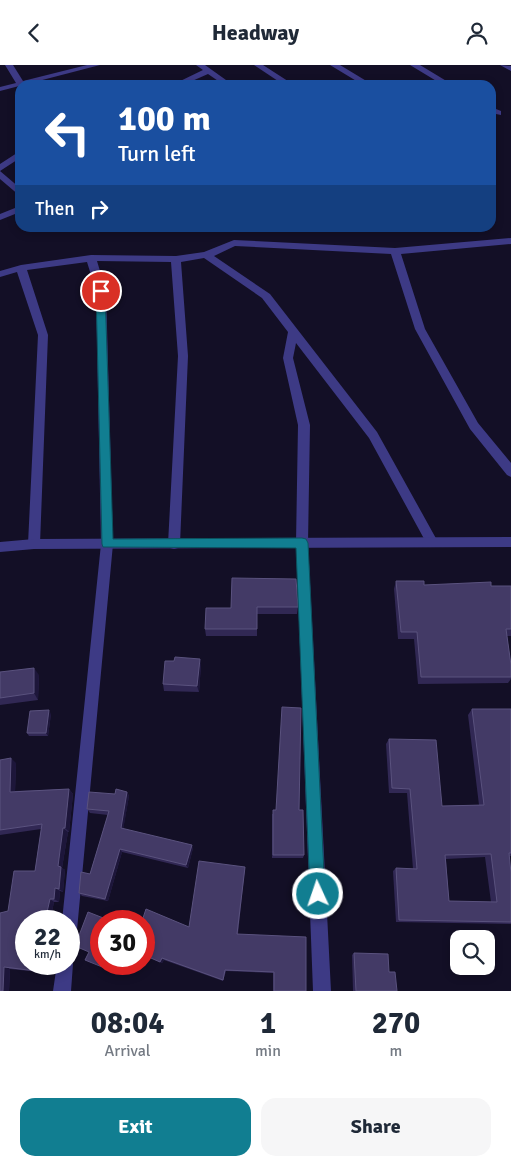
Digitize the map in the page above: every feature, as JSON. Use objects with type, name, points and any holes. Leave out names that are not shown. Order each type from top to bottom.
[{"type":"street","points":[[9,65],[18,80]]},
{"type":"street","points":[[33,80],[96,65]]},
{"type":"street","points":[[200,65],[222,80]]},
{"type":"street","points":[[258,65],[282,80]]},
{"type":"street","points":[[334,65],[360,80]]},
{"type":"street","points":[[414,65],[440,80]]},
{"type":"street","points":[[504,65],[511,69]]},
{"type":"street","points":[[187,80],[208,71]]},
{"type":"street","points":[[0,89],[15,84]]},
{"type":"street","points":[[0,168],[15,158]]},
{"type":"street","points":[[0,175],[15,188]]},
{"type":"street","points":[[0,217],[15,211]]},
{"type":"street","points":[[0,274],[20,268],[92,258],[176,259],[206,255],[234,243],[395,251],[511,241]]},
{"type":"street","points":[[395,251],[420,329],[474,426],[511,472]]},
{"type":"street","points":[[206,255],[266,296],[373,435],[432,542]]},
{"type":"street","points":[[71,910],[107,544],[101,291],[92,258]]},
{"type":"street","points":[[174,544],[183,356],[176,259]]},
{"type":"street","points":[[20,268],[42,335],[34,545]]},
{"type":"street","points":[[293,331],[288,358],[304,425],[302,543],[322,991]]},
{"type":"street","points":[[0,547],[107,544],[511,542]]},
{"type":"street","points":[[62,991],[64,975]]},
{"type":"building","points":[[232,578],[296,579],[298,607],[257,607],[257,629],[205,629],[206,608],[231,608]]},
{"type":"building","points":[[396,581],[424,581],[424,585],[491,582],[491,586],[511,586],[511,629],[506,629],[511,677],[421,677],[417,632],[401,632]]},
{"type":"building","points":[[175,657],[200,659],[197,686],[163,684],[165,661],[174,661]]},
{"type":"building","points":[[34,668],[34,693],[0,698],[0,672]]},
{"type":"building","points":[[282,707],[301,708],[299,810],[303,810],[304,855],[273,855],[273,810],[276,810]]},
{"type":"building","points":[[472,709],[511,709],[511,853],[509,853],[511,922],[399,920],[396,868],[417,869],[410,789],[392,788],[389,739],[436,740],[442,806],[484,805]],"holes":[[[491,854],[497,902],[449,901],[445,855]]]},
{"type":"building","points":[[49,710],[46,733],[27,733],[30,711]]},
{"type":"building","points":[[11,758],[10,792],[69,789],[65,828],[63,828],[58,866],[61,867],[59,889],[55,888],[54,899],[50,899],[48,910],[15,910],[15,968],[4,967],[3,991],[0,991],[0,913],[8,911],[14,871],[35,871],[42,824],[0,830],[0,760]]},
{"type":"building","points":[[116,789],[127,792],[121,828],[192,845],[186,865],[120,849],[105,899],[79,893],[81,872],[90,874],[109,811],[87,809],[89,792],[115,794]]},
{"type":"building","points":[[199,861],[245,867],[237,934],[306,937],[306,991],[274,991],[274,972],[225,970],[223,980],[162,958],[160,962],[155,960],[155,913],[189,927]]},
{"type":"building","points":[[88,912],[90,913],[90,962],[85,960],[89,952],[80,948],[80,933]]},
{"type":"building","points":[[354,953],[388,954],[389,972],[395,972],[397,991],[356,991]]},
{"type":"route","points":[[101,291],[107,544],[302,543],[318,894]]}]
